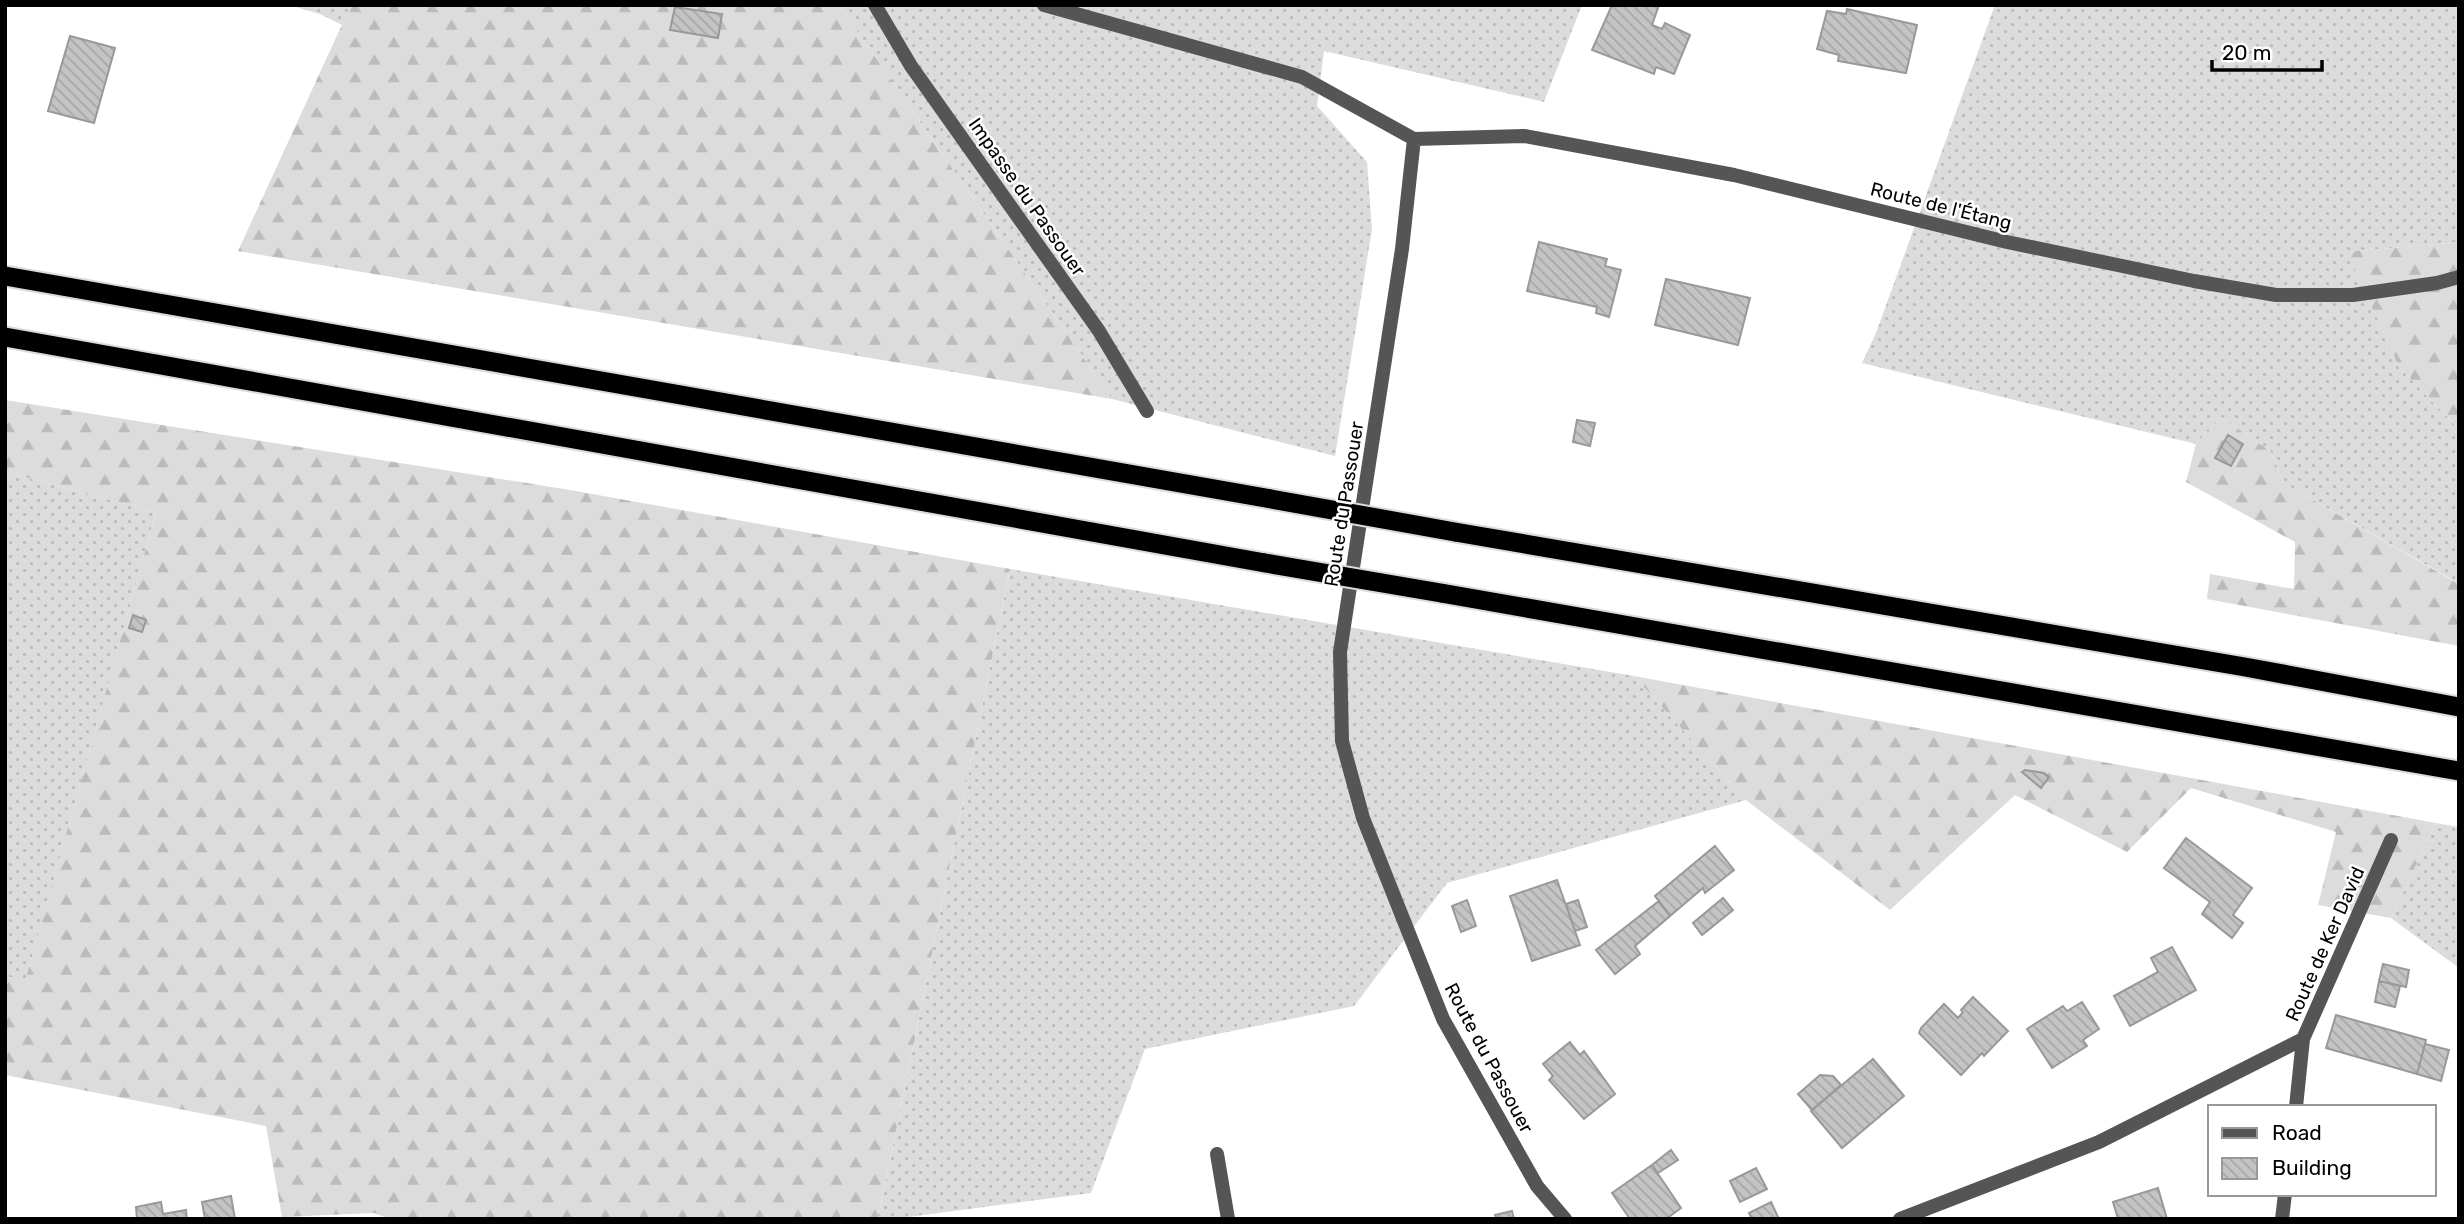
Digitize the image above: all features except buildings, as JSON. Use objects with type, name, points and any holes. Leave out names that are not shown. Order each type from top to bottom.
[{"type":"highway","points":[[5,276],[1455,532],[2245,667],[2459,707]]},
{"type":"highway","points":[[5,337],[1265,563],[2459,771]]},
{"type":"street","name":"Impasse du Passouer","points":[[875,5],[918,76],[1099,331],[1147,411]]},
{"type":"street","points":[[1044,5],[1302,77],[1414,139]]},
{"type":"street","name":"Route de l'Étang","points":[[1414,139],[1524,136],[1734,175],[2007,242],[2194,281],[2276,295],[2353,295],[2437,283],[2459,277]]},
{"type":"street","name":"Route du Passouer","points":[[1414,139],[1402,249],[1340,652],[1342,741],[1363,818],[1443,1019],[1537,1186],[1565,1219]]},
{"type":"street","name":"Route de Ker David","points":[[2295,1105],[2304,1040],[2391,840]]},
{"type":"street","points":[[1900,1219],[2099,1142],[2304,1040]]},
{"type":"street","points":[[1217,1154],[1228,1219]]},
{"type":"street","points":[[2282,1219],[2285,1196]]},
{"type":"green space","points":[[289,5],[351,5],[342,25],[320,14]]},
{"type":"green space","points":[[351,5],[839,5],[1112,399],[238,251]]},
{"type":"green space","points":[[839,5],[1582,5],[1544,102],[1324,51],[1317,106],[1367,162],[1372,229],[1335,456],[1112,399]]},
{"type":"green space","points":[[1995,5],[2459,5],[2459,242],[2348,252],[2399,367],[2459,429],[2458,583],[2285,484],[2270,451],[2221,417],[2196,444],[1862,363],[1876,333]]},
{"type":"green space","points":[[2459,242],[2459,429],[2399,367],[2347,252]]},
{"type":"green space","points":[[5,400],[570,490],[1010,569],[878,1219],[390,1219],[374,1213],[282,1217],[266,1126],[5,1075],[5,977],[26,978],[156,512],[5,472]]},
{"type":"green space","points":[[2221,417],[2270,451],[2285,484],[2457,583],[2459,579],[2459,646],[2207,599],[2210,574],[2294,589],[2295,542],[2186,482],[2196,444]]},
{"type":"green space","points":[[5,472],[156,512],[26,979],[5,977]]},
{"type":"green space","points":[[1010,569],[1634,676],[1746,800],[1447,883],[1354,1006],[1145,1049],[1091,1193],[878,1219]]},
{"type":"green space","points":[[1634,676],[2436,823],[2391,918],[2318,905],[2336,832],[2191,788],[2127,852],[2015,795],[1890,910],[1746,800]]},
{"type":"green space","points":[[2436,823],[2459,827],[2459,968],[2391,918]]}]
